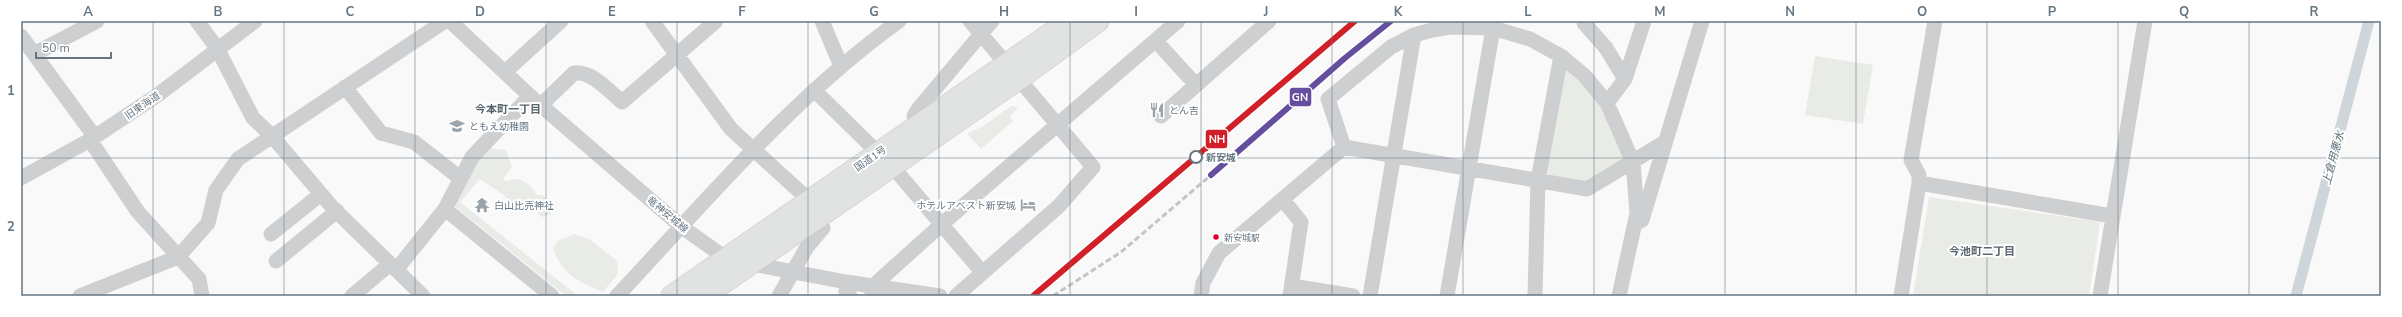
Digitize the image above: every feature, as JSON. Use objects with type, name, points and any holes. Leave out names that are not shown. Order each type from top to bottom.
[{"type":"highway","name":"国道1号","points":[[1014,71],[1069,21]]},
{"type":"highway","name":"国道1号","points":[[704,296],[751,263],[887,158],[1014,71],[1098,21]]},
{"type":"highway","name":"国道1号","points":[[672,296],[728,259],[809,200],[887,158]]},
{"type":"street","points":[[34,54],[97,21]]},
{"type":"street","points":[[197,21],[217,48],[253,118],[271,135],[337,211],[423,296]]},
{"type":"street","name":"旧東海道","points":[[21,178],[93,139],[160,94],[217,48],[256,21]]},
{"type":"street","points":[[80,296],[178,257],[208,223],[216,190],[238,159],[271,135],[445,21]]},
{"type":"street","name":"竜神安城線","points":[[450,21],[536,100],[682,227],[728,259],[791,271],[848,289],[940,296]]},
{"type":"street","points":[[505,72],[561,21]]},
{"type":"street","points":[[652,21],[725,122],[752,149],[809,200]]},
{"type":"street","points":[[352,296],[393,267],[445,209],[472,157],[536,100],[574,72],[580,72],[587,74],[622,102],[716,21]]},
{"type":"street","points":[[822,21],[841,66]]},
{"type":"street","points":[[914,116],[977,25],[992,21]]},
{"type":"street","points":[[872,291],[942,224],[1156,42],[1178,21]]},
{"type":"street","points":[[1161,116],[1269,21]]},
{"type":"street","points":[[1586,21],[1584,23],[1606,48],[1625,79]]},
{"type":"street","points":[[1607,102],[1625,79],[1644,21]]},
{"type":"street","points":[[1635,223],[1642,220],[1702,21]]},
{"type":"street","points":[[1901,296],[1919,183],[1919,175],[1911,160],[1935,21]]},
{"type":"street","points":[[2100,296],[2145,21]]},
{"type":"street","points":[[617,296],[682,227],[752,149],[814,90],[891,23]]},
{"type":"street","points":[[956,296],[1059,206],[1093,166],[1057,125],[977,25]]},
{"type":"street","points":[[1344,147],[1328,99],[1391,47],[1414,35],[1451,27],[1493,28],[1530,39],[1561,56],[1585,76],[1607,102],[1633,162],[1637,213],[1619,296]]},
{"type":"street","points":[[1447,296],[1493,28]]},
{"type":"street","points":[[1370,296],[1414,35]]},
{"type":"street","points":[[21,36],[93,139],[138,212],[199,279],[202,296]]},
{"type":"street","points":[[1156,42],[1196,85]]},
{"type":"street","points":[[1535,296],[1538,180],[1561,56]]},
{"type":"street","points":[[345,87],[382,133],[414,142],[460,178]]},
{"type":"street","points":[[814,90],[872,147],[887,158],[982,272]]},
{"type":"street","points":[[1344,147],[1587,189],[1665,142]]},
{"type":"street","points":[[1201,296],[1203,283],[1219,253],[1344,147]]},
{"type":"street","points":[[1919,183],[2112,216]]},
{"type":"street","points":[[271,234],[321,194]]},
{"type":"street","points":[[1283,200],[1301,222],[1291,291],[1353,296]]},
{"type":"street","points":[[445,209],[552,296]]},
{"type":"street","points":[[276,261],[337,211]]},
{"type":"street","points":[[774,296],[807,247],[823,228]]},
{"type":"street","points":[[779,296],[791,271]]},
{"type":"shaded area","points":[[1815,56],[1873,65],[1863,124],[1805,115]]},
{"type":"shaded area","points":[[1566,66],[1597,96],[1625,156],[1624,161],[1584,184],[1545,177]]},
{"type":"shaded area","points":[[1011,106],[1018,108],[1010,116],[1013,121],[981,149],[967,134],[985,125]]},
{"type":"shaded area","points":[[489,148],[506,150],[512,167],[503,179],[506,181],[516,179],[528,184],[537,195],[542,195],[553,204],[549,215],[541,217],[528,199],[521,206],[513,206],[505,196],[480,179],[460,202],[578,296],[566,296],[452,204],[475,163]]},
{"type":"shaded area","points":[[1929,197],[2100,222],[2089,296],[1913,296]]},
{"type":"shaded area","points":[[574,234],[589,239],[617,261],[618,274],[603,292],[586,285],[572,276],[566,271],[556,257],[553,248],[558,241]]},
{"type":"waterway","name":"上倉用悪水","points":[[2296,296],[2369,21]]},
{"type":"railway","points":[[1053,296],[1121,252],[1211,175]]},
{"type":"transit line","name":"NH","points":[[1033,296],[1355,21]]},
{"type":"transit line","name":"GN","points":[[1211,175],[1345,58],[1391,21]]},
{"type":"place","name":"とん吉","points":[[1157,110]]},
{"type":"place","name":"ともえ幼稚園","points":[[457,126]]},
{"type":"place","name":"新安城","points":[[1196,157]]},
{"type":"place","name":"白山比売神社","points":[[482,205]]},
{"type":"place","name":"ホテルアベスト新安城","points":[[1028,205]]},
{"type":"place","name":"新安城駅","points":[[1216,237]]},
{"type":"district","name":"今本町一丁目","points":[[508,109]]},
{"type":"district","name":"今池町二丁目","points":[[1982,251]]}]
